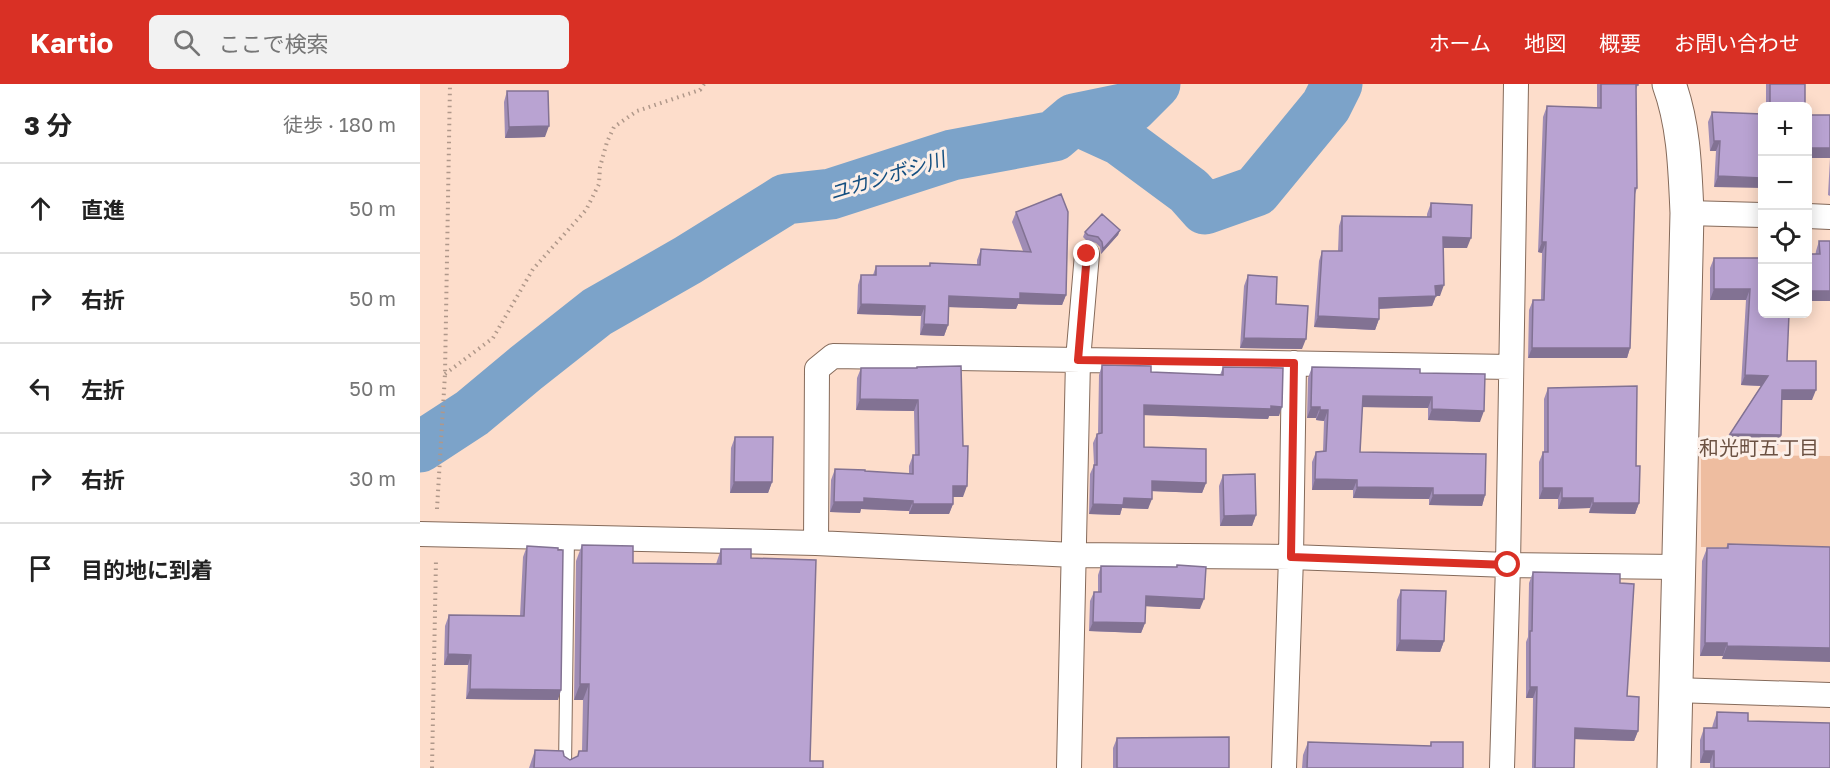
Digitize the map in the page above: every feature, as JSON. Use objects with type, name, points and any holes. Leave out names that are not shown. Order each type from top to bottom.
[{"type":"street","points":[[1502,768],[1508,565],[1516,84]]},
{"type":"street","points":[[1670,84],[1685,158],[1687,213],[1674,768]]},
{"type":"street","points":[[1687,213],[1758,215]]},
{"type":"street","points":[[1812,216],[1830,217]]},
{"type":"street","points":[[1069,768],[1078,360],[1087,254]]},
{"type":"street","points":[[816,543],[817,369],[833,356],[1511,367]]},
{"type":"street","points":[[1284,768],[1294,363]]},
{"type":"street","points":[[428,534],[816,543],[1074,555],[1291,557],[1508,565],[1678,567]]},
{"type":"street","points":[[1675,690],[1830,694]]},
{"type":"lane","points":[[566,768],[568,537]]},
{"type":"path","points":[[437,498],[446,374],[450,84]]},
{"type":"path","points":[[446,374],[493,339],[532,269],[586,210],[599,184],[600,167],[614,127],[637,111],[700,90],[704,84]]},
{"type":"path","points":[[428,534],[432,768]]},
{"type":"shaded area","points":[[1701,455],[1830,456],[1830,547],[1701,547]]},
{"type":"building","points":[[1601,84],[1638,84],[1636,85],[1637,188],[1635,188],[1630,348],[1532,348],[1533,300],[1544,300],[1546,242],[1542,242],[1547,106],[1601,108]]},
{"type":"building","points":[[1770,84],[1805,84],[1805,102],[1770,102]]},
{"type":"building","points":[[507,91],[548,91],[549,126],[509,127]]},
{"type":"building","points":[[1712,112],[1758,114],[1758,178],[1718,176],[1720,141],[1714,141]]},
{"type":"building","points":[[1812,115],[1830,115],[1830,148],[1812,148]]},
{"type":"building","points":[[1061,194],[1068,212],[1066,295],[1020,293],[1020,299],[949,296],[948,325],[924,324],[925,306],[861,304],[861,275],[876,275],[876,266],[930,266],[930,263],[980,265],[981,249],[1031,252],[1016,212]]},
{"type":"building","points":[[1431,203],[1472,205],[1471,238],[1443,237],[1444,285],[1435,286],[1436,296],[1379,298],[1379,319],[1318,316],[1322,251],[1342,251],[1342,216],[1431,217]]},
{"type":"building","points":[[1102,214],[1120,230],[1103,249],[1098,237],[1085,232]]},
{"type":"building","points":[[1819,241],[1830,241],[1830,291],[1812,291],[1812,254],[1820,254]]},
{"type":"building","points":[[1714,258],[1758,258],[1758,318],[1789,318],[1787,361],[1816,361],[1816,390],[1782,390],[1781,435],[1730,434],[1768,376],[1745,375],[1750,289],[1714,289]]},
{"type":"building","points":[[1248,275],[1277,277],[1276,304],[1308,306],[1306,339],[1244,338]]},
{"type":"building","points":[[1102,365],[1151,366],[1151,372],[1223,375],[1223,367],[1283,368],[1282,407],[1271,406],[1271,409],[1144,405],[1144,447],[1206,449],[1206,483],[1152,481],[1152,499],[1124,498],[1123,505],[1093,504],[1097,434],[1102,433]]},
{"type":"building","points":[[961,366],[963,446],[968,446],[967,486],[953,486],[953,504],[913,504],[913,501],[864,498],[864,502],[834,502],[835,469],[913,474],[913,455],[919,455],[918,400],[860,399],[861,368]]},
{"type":"building","points":[[1312,367],[1420,369],[1420,373],[1485,374],[1484,411],[1432,409],[1432,397],[1363,396],[1360,452],[1486,454],[1485,495],[1433,495],[1433,488],[1357,487],[1357,480],[1315,479],[1316,452],[1326,451],[1328,410],[1311,407]]},
{"type":"building","points":[[1637,386],[1636,466],[1640,466],[1639,503],[1593,503],[1593,498],[1562,498],[1562,488],[1543,488],[1543,452],[1548,452],[1548,388]]},
{"type":"building","points":[[735,437],[773,437],[772,482],[734,482]]},
{"type":"building","points":[[1255,474],[1256,515],[1224,516],[1223,475]]},
{"type":"building","points":[[1728,544],[1830,547],[1830,648],[1727,646],[1727,643],[1705,643],[1707,548],[1728,548]]},
{"type":"building","points":[[582,545],[633,546],[633,563],[721,564],[721,549],[751,549],[751,558],[816,560],[810,761],[823,761],[823,768],[534,768],[535,750],[563,751],[564,756],[570,760],[578,756],[579,751],[587,751],[589,684],[580,684]]},
{"type":"building","points":[[527,546],[563,550],[561,690],[470,689],[471,655],[448,654],[449,615],[524,616]]},
{"type":"building","points":[[1177,565],[1206,567],[1204,599],[1146,596],[1145,623],[1093,622],[1094,592],[1101,592],[1101,566],[1177,567]]},
{"type":"building","points":[[1533,572],[1620,574],[1620,583],[1634,584],[1627,696],[1639,697],[1638,731],[1575,728],[1574,768],[1535,768],[1537,687],[1530,687]]},
{"type":"building","points":[[1401,590],[1446,591],[1444,641],[1400,640]]},
{"type":"building","points":[[1717,712],[1748,713],[1748,721],[1830,723],[1830,768],[1714,768],[1714,751],[1704,751],[1704,728],[1717,728]]},
{"type":"building","points":[[1229,737],[1229,768],[1117,768],[1117,738]]},
{"type":"building","points":[[1308,742],[1431,746],[1431,742],[1463,742],[1463,768],[1307,768]]},
{"type":"waterway","points":[[1074,119],[1132,107],[1155,84]]},
{"type":"waterway","name":"ユカンボシ川","points":[[420,447],[472,413],[597,312],[688,260],[786,199],[831,194],[952,155],[1054,136],[1074,119],[1120,140],[1189,191],[1205,209],[1256,191],[1326,106],[1337,84]]},
{"type":"district","name":"和光町五丁目","points":[[1759,447]]},
{"type":"route","points":[[1087,254],[1078,360],[1294,363],[1291,557],[1508,565]]}]
